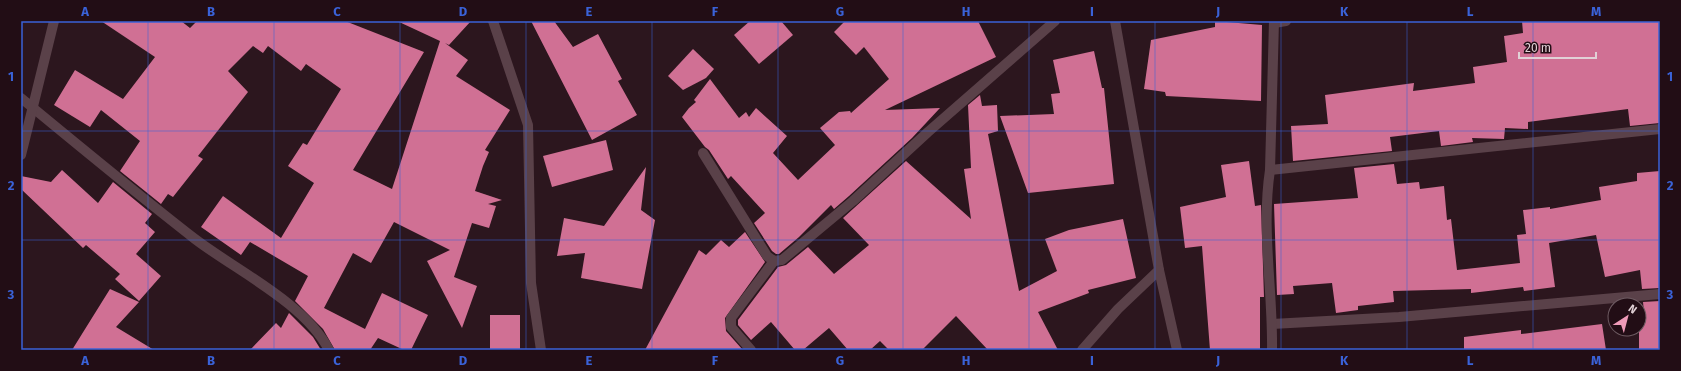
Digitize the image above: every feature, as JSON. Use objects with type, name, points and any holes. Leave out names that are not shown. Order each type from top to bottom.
[{"type":"street","points":[[21,154],[54,21]]},
{"type":"street","points":[[492,21],[528,125],[531,283],[541,350]]},
{"type":"street","points":[[704,153],[767,256],[774,261],[782,260],[847,206],[933,127],[1054,21]]},
{"type":"street","points":[[1115,21],[1159,270],[1177,350]]},
{"type":"street","points":[[1272,350],[1266,193],[1270,170],[1274,22],[1286,21]]},
{"type":"street","points":[[21,98],[196,240],[295,309],[312,325],[329,350]]},
{"type":"street","points":[[1270,170],[1660,129]]},
{"type":"street","points":[[751,350],[731,327],[731,318],[774,261]]},
{"type":"street","points":[[1082,350],[1118,309],[1159,270]]},
{"type":"street","points":[[1272,324],[1399,317],[1660,294]]},
{"type":"building","points":[[101,21],[181,21],[190,28],[197,21],[345,21],[424,52],[353,170],[392,189],[440,41],[397,21],[471,21],[449,45],[445,43],[468,60],[456,76],[510,110],[485,150],[489,152],[475,191],[502,200],[488,204],[496,206],[489,228],[472,223],[454,277],[477,286],[462,328],[427,261],[450,250],[394,222],[371,263],[353,253],[324,308],[365,329],[382,293],[428,315],[411,350],[404,350],[378,338],[370,350],[335,350],[323,329],[295,301],[308,276],[250,242],[241,255],[201,227],[223,196],[281,238],[314,183],[288,166],[303,143],[307,145],[341,89],[306,64],[301,71],[268,46],[263,53],[253,46],[228,71],[248,92],[198,156],[203,159],[173,197],[168,194],[161,204],[120,171],[140,141],[101,110],[90,127],[54,105],[75,70],[123,99],[155,57]]},
{"type":"building","points":[[531,21],[554,21],[573,47],[598,34],[622,79],[618,81],[637,115],[592,140]]},
{"type":"building","points":[[750,21],[781,21],[793,35],[759,64],[734,35]]},
{"type":"building","points":[[845,21],[978,21],[996,57],[885,110],[940,108],[912,138],[849,196],[834,209],[831,205],[799,237],[779,254],[776,254],[772,251],[754,223],[765,213],[731,176],[728,179],[709,150],[682,117],[696,102],[694,100],[710,79],[739,118],[746,112],[749,117],[756,108],[787,136],[773,153],[798,180],[835,145],[820,128],[839,112],[850,111],[851,113],[889,79],[864,47],[856,55],[834,32]]},
{"type":"building","points":[[1215,21],[1262,25],[1261,101],[1166,96],[1165,92],[1144,89],[1151,40],[1215,27]]},
{"type":"building","points":[[1522,21],[1660,21],[1660,123],[1630,126],[1628,109],[1528,122],[1528,129],[1505,128],[1504,139],[1472,138],[1473,142],[1441,146],[1439,131],[1390,137],[1392,151],[1293,161],[1291,126],[1328,124],[1325,95],[1414,83],[1413,91],[1475,83],[1473,67],[1507,62],[1504,36],[1523,33]]},
{"type":"building","points":[[693,49],[714,69],[706,78],[683,90],[668,76]]},
{"type":"building","points":[[1094,51],[1102,88],[1104,88],[1114,184],[1028,193],[1000,116],[1054,114],[1051,94],[1060,93],[1053,60]]},
{"type":"building","points":[[980,95],[982,106],[997,105],[998,131],[988,134],[1019,291],[1057,271],[1045,239],[1069,230],[1123,219],[1136,278],[1088,290],[1089,293],[1038,312],[1058,350],[988,350],[956,316],[922,350],[889,350],[880,341],[870,350],[848,350],[829,328],[803,350],[795,350],[771,322],[751,340],[738,325],[738,320],[778,267],[786,265],[808,247],[834,274],[869,245],[843,218],[906,161],[971,219],[964,169],[971,168],[968,105]]},
{"type":"building","points":[[606,140],[613,170],[552,187],[543,156]]},
{"type":"building","points":[[1249,161],[1255,206],[1261,205],[1264,297],[1260,297],[1260,350],[1210,350],[1202,246],[1185,248],[1180,207],[1226,197],[1221,165]]},
{"type":"building","points":[[1394,164],[1397,184],[1419,182],[1420,189],[1444,186],[1447,220],[1451,219],[1457,270],[1520,263],[1517,235],[1526,234],[1523,210],[1550,207],[1550,209],[1601,200],[1599,187],[1637,181],[1637,173],[1660,171],[1660,288],[1642,289],[1640,270],[1605,277],[1596,235],[1549,243],[1555,287],[1524,291],[1523,287],[1471,293],[1471,289],[1393,291],[1394,302],[1358,306],[1358,310],[1336,313],[1332,283],[1293,286],[1294,294],[1277,295],[1274,204],[1358,198],[1354,168]]},
{"type":"building","points":[[646,167],[641,210],[655,220],[642,289],[581,278],[585,253],[557,256],[564,218],[604,226]]},
{"type":"building","points":[[62,170],[98,203],[113,182],[152,214],[145,223],[155,232],[136,254],[161,276],[139,301],[115,279],[120,274],[86,245],[83,248],[21,189],[21,176],[51,182]]},
{"type":"building","points":[[745,232],[765,262],[725,318],[726,331],[742,349],[645,350],[699,250],[706,255],[721,240],[729,247]]},
{"type":"building","points":[[110,289],[139,302],[116,327],[154,350],[72,350]]},
{"type":"building","points":[[1660,301],[1660,350],[1639,350],[1639,337],[1647,337],[1647,302]]},
{"type":"building","points":[[289,313],[313,337],[321,350],[250,350],[276,323],[281,328]]},
{"type":"building","points":[[490,315],[520,315],[520,350],[490,350]]},
{"type":"building","points":[[1602,324],[1606,350],[1464,350],[1464,337],[1521,330],[1521,334]]}]
